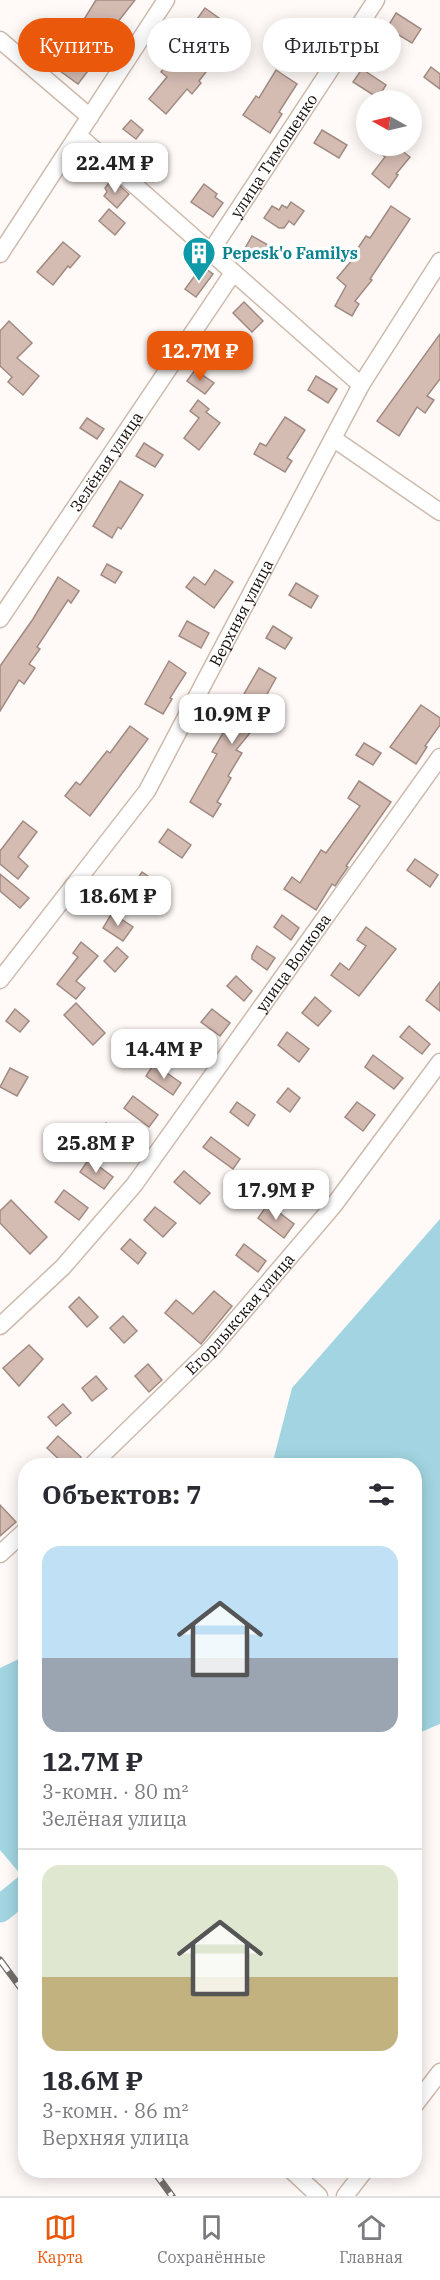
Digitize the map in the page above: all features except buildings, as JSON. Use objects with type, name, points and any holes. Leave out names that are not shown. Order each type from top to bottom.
[{"type":"street","points":[[0,254],[166,0]]},
{"type":"street","name":"улица Тимошенко","points":[[211,251],[376,0]]},
{"type":"street","points":[[0,40],[90,117]]},
{"type":"street","points":[[78,135],[361,385]]},
{"type":"street","name":"Верхняя улица","points":[[0,980],[147,791],[361,385],[440,261]]},
{"type":"street","name":"Зелёная улица","points":[[0,619],[233,273]]},
{"type":"street","points":[[334,439],[440,512]]},
{"type":"street","name":"улица Волкова","points":[[0,1326],[63,1267],[134,1185],[440,757]]},
{"type":"street","name":"Егорлыкская улица","points":[[99,1458],[213,1347],[334,1205],[440,1062]]},
{"type":"street","points":[[0,1554],[18,1537]]},
{"type":"street","points":[[422,2096],[440,2072]]},
{"type":"street","points":[[300,2178],[319,2196]]},
{"type":"street","points":[[345,2196],[359,2178]]},
{"type":"water","points":[[440,1219],[440,1724],[422,1732],[422,1458],[274,1458],[292,1388]]},
{"type":"water","points":[[18,1659],[18,1871],[0,1850],[0,1668]]},
{"type":"waterway","points":[[0,1909],[18,1894]]},
{"type":"railway","points":[[0,1960],[18,1984]]},
{"type":"railway","points":[[159,2178],[172,2196]]},
{"type":"place","name":"Pepesk'o Familys","points":[[199,282]]}]
